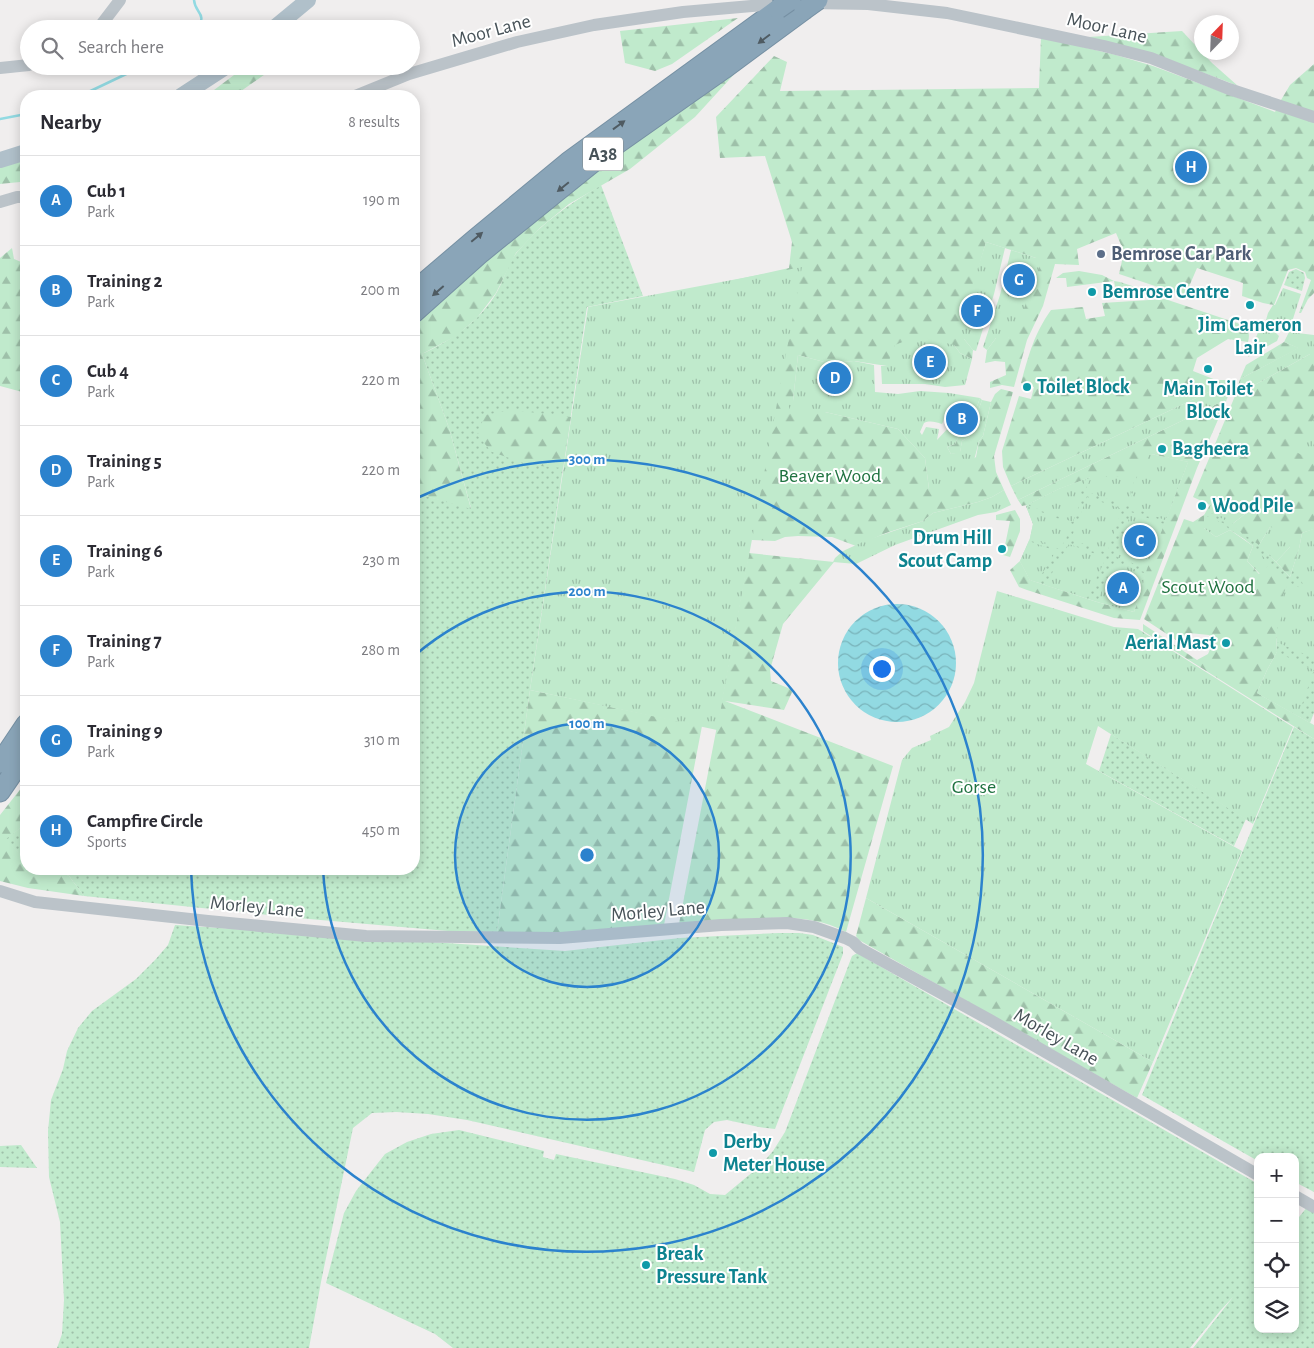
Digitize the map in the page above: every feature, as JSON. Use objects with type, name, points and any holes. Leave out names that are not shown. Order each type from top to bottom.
[{"type":"highway","name":"A38","points":[[420,286],[568,162],[798,5]]},
{"type":"highway","name":"A38","points":[[420,308],[481,253],[606,152],[724,69],[798,5]]},
{"type":"highway","points":[[0,763],[20,733]]},
{"type":"highway","points":[[0,792],[20,763]]},
{"type":"main road","points":[[284,20],[308,0]]},
{"type":"main road","points":[[190,90],[213,75]]},
{"type":"main road","points":[[0,160],[20,154]]},
{"type":"street","points":[[105,20],[120,0]]},
{"type":"street","name":"Moor Lane","points":[[420,70],[518,42],[594,25],[684,12],[763,4],[834,2],[947,13],[1104,46],[1151,58],[1229,89],[1314,117]]},
{"type":"street","points":[[0,68],[20,66]]},
{"type":"street","name":"Moor Lane","points":[[370,90],[408,75]]},
{"type":"street","points":[[0,202],[20,197]]},
{"type":"street","name":"Morley Lane","points":[[0,891],[35,902],[366,936],[560,938],[721,925],[787,923],[814,927],[853,942],[859,948],[990,1020],[1254,1173]]},
{"type":"street","points":[[1298,1198],[1314,1207]]},
{"type":"green space","points":[[738,18],[672,64],[655,71],[625,63],[620,31]]},
{"type":"green space","points":[[1182,31],[1194,44],[1194,60],[1209,60],[1238,86],[1164,59],[1088,37]]},
{"type":"green space","name":"Beaver Wood","points":[[1041,37],[1153,66],[1275,112],[1290,85],[1314,64],[1314,293],[1308,299],[1301,313],[1299,313],[1311,280],[1307,278],[1305,272],[1296,268],[1288,270],[1274,305],[1242,296],[1243,283],[1197,268],[1185,296],[1119,274],[1124,252],[1116,233],[1077,249],[1079,265],[1055,264],[1043,306],[1027,340],[1014,387],[1002,385],[990,388],[990,382],[1006,375],[1005,362],[985,363],[987,350],[996,338],[1008,338],[1036,258],[986,242],[973,287],[964,339],[973,350],[972,359],[960,353],[954,345],[887,366],[854,361],[828,363],[798,355],[790,412],[825,412],[898,429],[925,458],[929,489],[976,457],[979,441],[983,436],[991,402],[995,394],[1001,389],[1013,392],[994,456],[996,472],[1004,490],[978,502],[933,513],[923,521],[886,533],[856,546],[832,537],[798,536],[785,537],[775,541],[752,540],[592,311],[789,268],[792,242],[765,156],[720,158],[716,117],[774,56],[787,62],[780,91],[1039,88]]},
{"type":"green space","points":[[739,69],[695,117],[630,169],[569,204],[541,227],[516,253],[496,293],[477,318],[456,336],[422,354],[449,428],[471,509],[420,495],[420,320],[493,251],[593,168]]},
{"type":"green space","points":[[234,75],[264,75],[243,90],[214,90]]},
{"type":"green space","points":[[1193,149],[1198,152],[1200,170],[1198,178],[1193,180],[1184,178],[1181,164],[1184,151]]},
{"type":"green space","points":[[20,162],[20,182],[0,184],[0,167]]},
{"type":"green space","points":[[601,185],[643,296],[587,307],[530,690],[497,932],[448,931],[309,919],[84,896],[67,875],[420,875],[420,495],[471,508],[449,428],[422,354],[454,336],[474,321],[497,292],[511,261],[518,251],[556,215]]},
{"type":"green space","points":[[986,242],[1005,248],[994,294],[976,351],[964,339],[959,328]]},
{"type":"green space","points":[[12,248],[14,259],[20,262],[20,391],[0,386],[0,258]]},
{"type":"green space","points":[[1011,250],[1036,258],[1040,265],[1015,333],[1008,338],[996,338],[987,350],[983,347],[1000,295]]},
{"type":"green space","points":[[802,267],[717,730],[530,690],[588,307]]},
{"type":"green space","points":[[1296,269],[1304,273],[1305,278],[1302,291],[1284,285],[1289,272]]},
{"type":"green space","points":[[1079,271],[1102,275],[1114,281],[1067,287],[1066,278],[1056,278],[1063,273]]},
{"type":"green space","points":[[1114,281],[1120,282],[1160,295],[1117,296]]},
{"type":"green space","points":[[1283,288],[1301,294],[1291,325],[1266,320],[1268,313],[1273,305],[1275,305]]},
{"type":"green space","points":[[1165,299],[1243,325],[1248,330],[1248,342],[1228,339],[1197,358],[1193,371],[1216,380],[1234,380],[1011,486],[1003,467],[1002,451],[1019,396],[1031,399],[1034,387],[1021,383],[1036,336],[1051,310],[1083,307],[1086,319],[1105,316],[1102,303]]},
{"type":"green space","points":[[1259,330],[1274,331],[1279,336],[1277,341],[1248,357]]},
{"type":"green space","points":[[1289,332],[1314,335],[1314,354],[1310,354],[1235,396],[1240,379],[1298,348],[1284,342]]},
{"type":"green space","points":[[922,337],[954,345],[960,353],[972,359],[965,385],[945,387],[925,384],[882,384],[881,366],[887,366],[895,345]]},
{"type":"green space","points":[[1284,342],[1299,348],[1240,379],[1246,365]]},
{"type":"green space","name":"Scout Wood","points":[[1310,354],[1314,354],[1314,529],[1302,533],[1290,577],[1276,562],[1290,547],[1270,527],[1259,545],[1231,525],[1245,514],[1239,506],[1210,505],[1193,497],[1235,396]]},
{"type":"green space","points":[[798,355],[828,363],[854,361],[874,365],[875,392],[898,394],[920,391],[980,398],[971,423],[961,431],[955,444],[947,447],[951,454],[960,452],[962,441],[969,437],[982,400],[991,402],[983,436],[979,441],[970,476],[943,487],[929,489],[925,458],[898,429],[825,412],[790,412],[788,402],[793,401]],"holes":[[[945,414],[953,416],[950,426],[937,440],[939,429],[926,427],[922,435],[920,432],[924,423],[930,421],[942,424]]]},
{"type":"green space","points":[[1234,380],[1227,399],[1018,500],[1011,486]]},
{"type":"green space","points":[[980,398],[982,400],[969,437],[962,441],[960,453],[951,454],[947,447],[955,444],[961,431],[971,423]]},
{"type":"green space","points":[[1227,399],[1197,468],[1140,620],[1114,618],[1019,587],[1010,570],[1020,561],[1030,580],[1134,612],[1147,569],[1188,462],[1151,454],[1136,475],[1091,477],[1059,489],[1027,505],[1022,506],[1018,500]]},
{"type":"green space","points":[[512,410],[571,417],[563,468],[529,465],[492,452],[477,435],[485,415]]},
{"type":"green space","points":[[1314,418],[1314,461],[1296,452]]},
{"type":"green space","points":[[1150,454],[1188,462],[1146,574],[1097,602],[1030,580],[1020,561],[1030,538],[1033,524],[1026,506],[1059,489]]},
{"type":"green space","points":[[1150,454],[1188,462],[1165,520],[1129,506],[1138,473]]},
{"type":"green space","points":[[1136,475],[1127,506],[1085,491],[1091,477]]},
{"type":"green space","points":[[1086,479],[1079,494],[1083,495],[1073,522],[1027,505],[1059,489]]},
{"type":"green space","points":[[1004,490],[1011,505],[996,512],[978,515],[895,545],[856,564],[833,562],[843,551],[867,540],[923,521],[933,513],[978,502]]},
{"type":"green space","points":[[1087,497],[1122,509],[1107,553],[1071,539]]},
{"type":"green space","points":[[1210,505],[1259,544],[1290,577],[1299,549],[1314,529],[1314,713],[1310,723],[1257,693],[1277,652],[1276,632],[1253,546],[1230,530],[1204,528],[1204,515]]},
{"type":"green space","points":[[1210,505],[1239,506],[1245,514],[1231,525],[1207,511]]},
{"type":"green space","points":[[1026,506],[1072,524],[1065,541],[1059,549],[1030,538],[1033,524]]},
{"type":"green space","points":[[1015,510],[1020,519],[1020,531],[1010,557],[1003,555],[1010,521],[996,520],[996,515]]},
{"type":"green space","points":[[1131,512],[1164,524],[1147,569],[1117,557]]},
{"type":"green space","name":"Scout Wood","points":[[1204,515],[1204,528],[1216,537],[1230,530],[1253,546],[1247,561],[1259,574],[1270,564],[1288,582],[1282,599],[1282,616],[1276,632],[1277,652],[1257,693],[1314,725],[1314,739],[1143,631],[1143,624],[1197,660],[1208,654],[1214,640],[1209,635],[1189,633],[1176,640],[1144,619],[1184,519],[1193,522]]},
{"type":"green space","points":[[1204,515],[1223,523],[1230,530],[1216,537],[1204,528]]},
{"type":"green space","points":[[1270,527],[1285,532],[1290,547],[1276,562],[1259,545]]},
{"type":"green space","points":[[1314,529],[1314,659],[1277,642],[1276,632],[1282,616],[1282,599],[1288,582],[1305,590],[1300,577],[1293,570],[1302,533]]},
{"type":"green space","points":[[1029,541],[1056,551],[1037,582],[1030,580],[1020,561]]},
{"type":"green space","points":[[1069,544],[1106,558],[1087,598],[1045,585]]},
{"type":"green space","points":[[1253,546],[1270,564],[1260,574],[1247,561]]},
{"type":"green space","points":[[749,553],[834,562],[783,624],[770,670],[771,681],[793,690],[784,710],[725,701],[893,766],[846,932],[820,922],[793,918],[679,924]]},
{"type":"green space","points":[[1115,561],[1146,574],[1134,612],[1097,602]]},
{"type":"green space","name":"Gorse","points":[[997,591],[1114,627],[1138,629],[1293,727],[1253,824],[1098,726],[1086,764],[1242,851],[1153,1062],[866,898],[902,760],[912,748],[931,740],[930,736],[949,727],[965,702],[974,683]]},
{"type":"green space","points":[[1277,652],[1314,670],[1298,716],[1257,693]]},
{"type":"green space","points":[[530,690],[702,726],[664,925],[572,935],[497,932]]},
{"type":"green space","points":[[1294,727],[1314,739],[1314,1192],[1299,1184],[1299,1153],[1254,1153],[1254,1159],[1142,1095]]},
{"type":"green space","points":[[1111,734],[1246,819],[1234,846],[1099,771]]},
{"type":"green space","points":[[20,790],[20,828],[6,839],[20,854],[20,875],[67,875],[84,896],[28,888],[0,881],[0,815]]},
{"type":"green space","points":[[20,828],[20,855],[5,839]]},
{"type":"green space","points":[[866,898],[1153,1062],[1137,1098],[859,940],[856,936]]},
{"type":"green space","points":[[175,925],[565,951],[680,938],[799,933],[813,935],[843,947],[843,954],[775,1129],[727,1120],[714,1122],[705,1130],[694,1172],[467,1120],[428,1114],[372,1113],[353,1128],[309,1348],[57,1348],[62,1334],[64,1300],[60,1222],[49,1177],[48,1131],[51,1100],[63,1069],[67,1051],[78,1028],[92,1011],[136,979],[155,960],[168,945]]},
{"type":"green space","points":[[857,953],[1254,1182],[1254,1333],[1299,1333],[1299,1217],[1308,1206],[1314,1209],[1314,1348],[1193,1348],[1233,1297],[1190,1348],[453,1348],[435,1334],[326,1283],[344,1213],[356,1191],[385,1154],[407,1142],[431,1134],[459,1130],[544,1151],[543,1157],[554,1160],[556,1154],[675,1179],[694,1185],[710,1194],[725,1195],[760,1166],[773,1151],[785,1132],[852,956]]},
{"type":"green space","points":[[21,1145],[37,1168],[0,1167],[0,1146]]},
{"type":"water","points":[[897,604],[920,608],[939,621],[952,640],[956,663],[952,686],[939,705],[920,718],[897,722],[874,718],[855,705],[842,686],[838,663],[842,640],[855,621],[874,608]]},
{"type":"waterway","points":[[194,0],[201,20]]},
{"type":"waterway","points":[[93,90],[124,75]]},
{"type":"waterway","points":[[0,119],[20,115]]},
{"type":"place","name":"Campfire Circle","points":[[1191,167]]},
{"type":"place","name":"Bemrose Car Park","points":[[1101,254]]},
{"type":"place","name":"Training 9","points":[[1019,280]]},
{"type":"place","name":"Bemrose Centre","points":[[1092,292]]},
{"type":"place","name":"Jim Cameron Lair","points":[[1250,305]]},
{"type":"place","name":"Training 7","points":[[977,311]]},
{"type":"place","name":"Training 6","points":[[930,362]]},
{"type":"place","name":"Main Toilet Block","points":[[1208,369]]},
{"type":"place","name":"Training 5","points":[[835,378]]},
{"type":"place","name":"Toilet Block","points":[[1027,387]]},
{"type":"place","name":"Training 2","points":[[962,419]]},
{"type":"place","name":"Bagheera","points":[[1162,449]]},
{"type":"place","name":"Wood Pile","points":[[1202,506]]},
{"type":"place","name":"Cub 4","points":[[1140,541]]},
{"type":"place","name":"Drum Hill Scout Camp","points":[[1002,549]]},
{"type":"place","name":"Cub 1","points":[[1123,588]]},
{"type":"place","name":"Aerial Mast","points":[[1226,643]]},
{"type":"place","name":"Derby Meter House","points":[[713,1153]]},
{"type":"place","name":"Break Pressure Tank","points":[[646,1265]]}]
